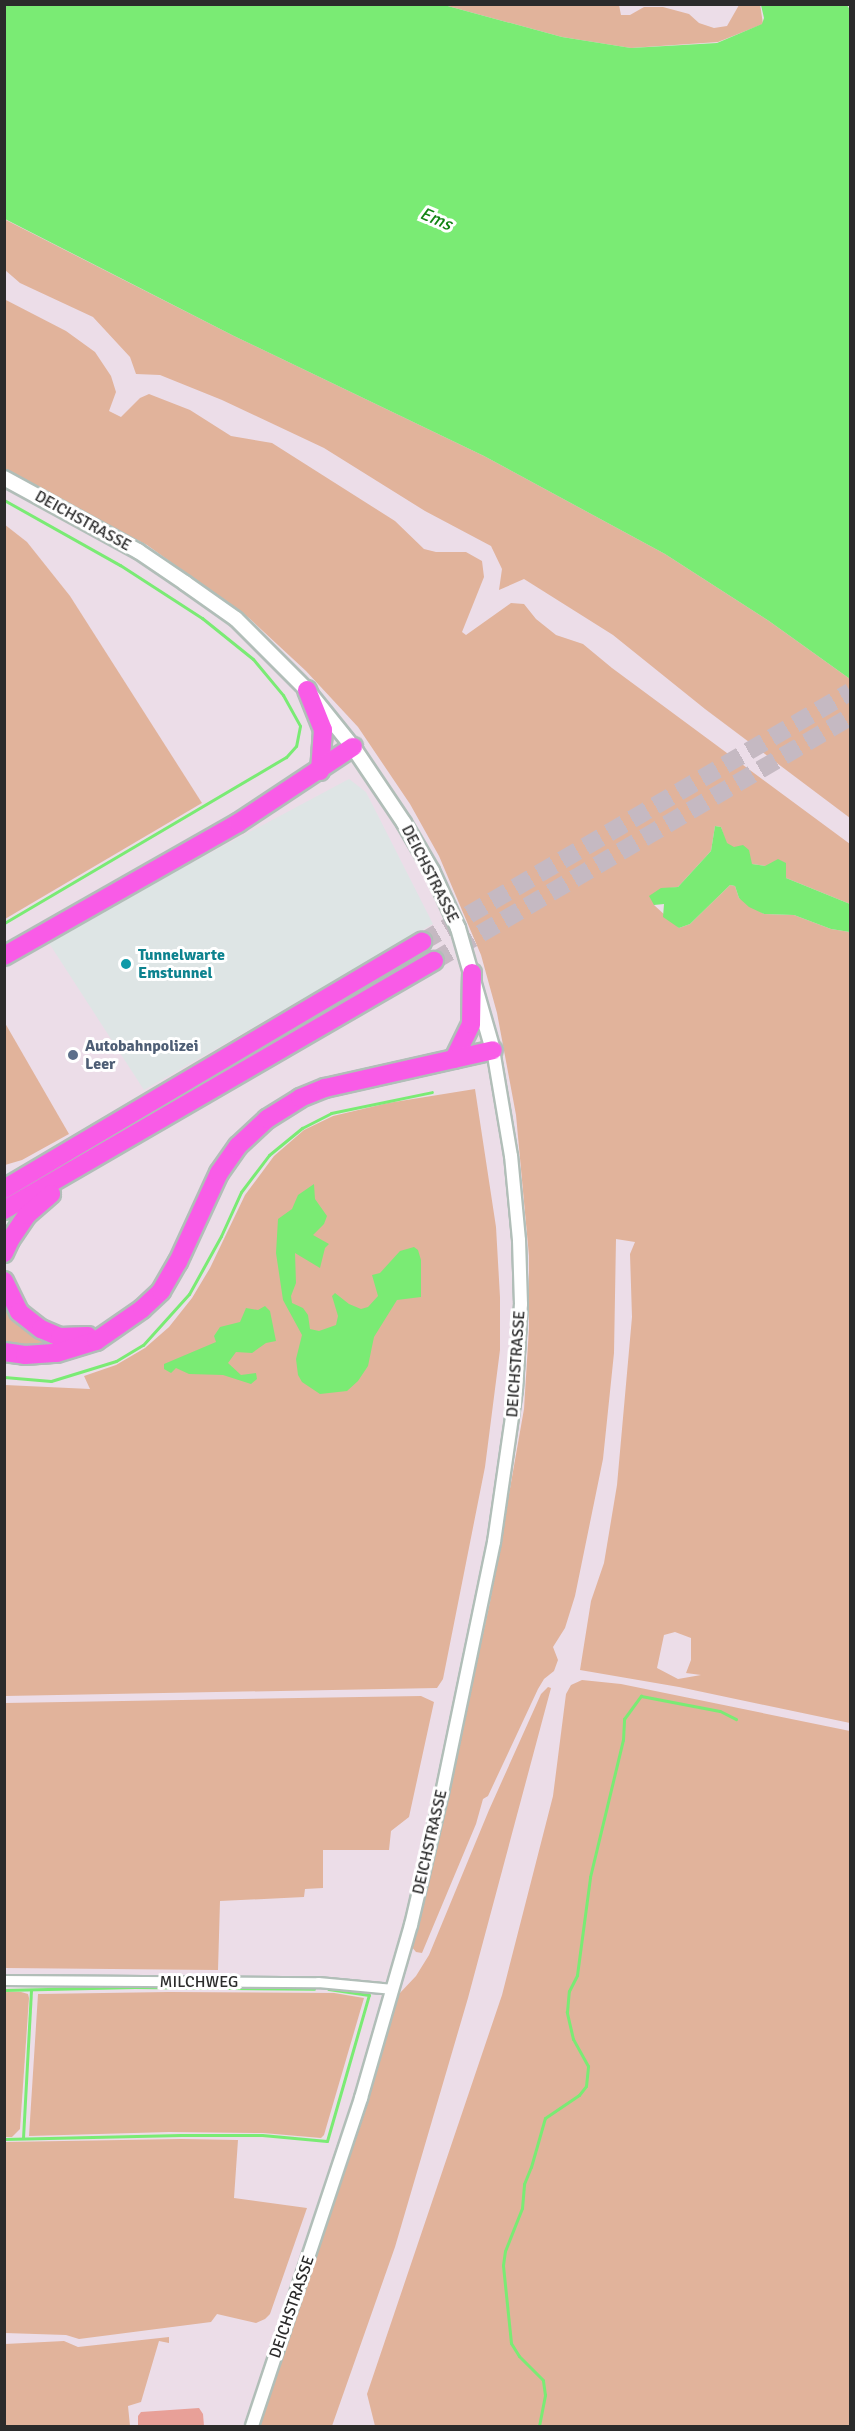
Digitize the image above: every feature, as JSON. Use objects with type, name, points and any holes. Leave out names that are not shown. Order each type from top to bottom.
[{"type":"highway","points":[[307,690],[323,730],[320,771]]},
{"type":"highway","points":[[4,956],[238,823],[320,771],[352,747]]},
{"type":"highway","points":[[4,1188],[422,942]]},
{"type":"highway","points":[[4,1210],[434,961]]},
{"type":"highway","points":[[454,1059],[471,1024],[472,973]]},
{"type":"highway","points":[[4,1352],[26,1355],[57,1353],[96,1341],[142,1309],[161,1291],[182,1254],[219,1173],[243,1140],[267,1119],[300,1098],[325,1088],[493,1050]]},
{"type":"highway","points":[[4,1253],[14,1233],[34,1206],[104,1161],[116,1145]]},
{"type":"highway","points":[[4,1174],[29,1163],[54,1159]]},
{"type":"highway","points":[[4,1281],[19,1312],[29,1322],[50,1334],[66,1337],[90,1335],[118,1326]]},
{"type":"main road","name":"DEICHSTRASSE","points":[[4,478],[138,551],[219,607],[236,619],[307,690],[352,747],[404,823],[432,871],[458,928],[493,1050]]},
{"type":"street","name":"DEICHSTRASSE","points":[[252,2427],[328,2202],[393,1989],[437,1815],[471,1658],[507,1462],[516,1390],[521,1304],[519,1240],[511,1156],[493,1050]]},
{"type":"street","name":"MILCHWEG","points":[[4,1980],[318,1982],[393,1989]]},
{"type":"shaded area","points":[[760,4],[763,24],[718,42],[631,48],[562,37],[444,5],[619,5],[621,15],[630,15],[644,7],[663,7],[689,14],[699,23],[714,28],[727,26],[739,5]]},
{"type":"shaded area","points":[[4,219],[234,336],[484,456],[665,554],[769,621],[850,679],[850,818],[705,709],[613,635],[524,579],[499,590],[502,569],[491,546],[425,511],[324,448],[222,400],[160,375],[136,374],[130,357],[93,317],[20,283],[5,270]]},
{"type":"shaded area","points":[[4,299],[66,331],[95,352],[111,376],[116,392],[109,411],[121,417],[140,398],[149,394],[190,410],[231,436],[272,443],[395,521],[424,549],[436,552],[466,552],[482,561],[484,577],[462,632],[466,635],[511,603],[524,604],[536,619],[556,635],[583,644],[612,668],[850,844],[850,904],[786,878],[765,866],[752,864],[726,843],[721,827],[715,826],[711,851],[678,887],[661,889],[654,905],[679,928],[690,924],[730,885],[735,886],[739,898],[764,914],[794,915],[831,929],[850,932],[850,1723],[679,1687],[580,1670],[591,1601],[604,1563],[617,1485],[632,1317],[630,1254],[635,1242],[616,1239],[614,1353],[603,1459],[575,1596],[565,1628],[553,1647],[558,1660],[554,1671],[544,1679],[538,1689],[488,1796],[483,1799],[476,1824],[422,1953],[416,1952],[411,1946],[439,1837],[490,1602],[524,1409],[529,1328],[529,1256],[516,1115],[497,1013],[481,955],[439,856],[410,804],[358,727],[306,671],[249,618],[147,545],[5,470]],"holes":[[[675,1632],[691,1638],[691,1660],[686,1673],[701,1675],[678,1679],[657,1668],[664,1635]]]},
{"type":"shaded area","points":[[4,524],[27,542],[70,596],[202,803],[5,919]]},
{"type":"shaded area","points":[[349,779],[366,792],[433,924],[144,1090],[47,940]]},
{"type":"shaded area","points":[[5,1023],[69,1134],[22,1160],[5,1165]]},
{"type":"shaded area","points":[[475,1089],[496,1227],[500,1350],[485,1467],[443,1679],[437,1688],[5,1696],[5,1385],[90,1389],[84,1376],[116,1365],[145,1348],[169,1327],[192,1298],[210,1268],[245,1195],[274,1156],[304,1130],[333,1116],[388,1103]]},
{"type":"shaded area","points":[[4,1291],[72,1346],[5,1348]]},
{"type":"shaded area","points":[[582,1680],[621,1684],[850,1731],[850,2426],[375,2426],[367,2394],[502,1995],[553,1796],[566,1694],[571,1685]]},
{"type":"shaded area","points":[[548,1687],[551,1688],[468,1998],[395,2247],[332,2426],[258,2426],[347,2161],[399,1994],[416,1976],[429,1955],[489,1810],[541,1694]]},
{"type":"shaded area","points":[[421,1696],[434,1702],[409,1817],[391,1831],[389,1850],[323,1850],[323,1888],[305,1889],[304,1897],[220,1901],[218,1970],[5,1968],[5,1703]]},
{"type":"shaded area","points":[[5,1992],[21,1992],[28,1994],[29,1998],[20,2129],[12,2137],[5,2137]]},
{"type":"shaded area","points":[[334,1993],[364,1998],[324,2135],[321,2138],[263,2133],[169,2132],[29,2136],[38,1994]]},
{"type":"shaded area","points":[[238,2140],[234,2198],[307,2208],[270,2314],[256,2323],[217,2314],[211,2322],[79,2339],[66,2335],[5,2333],[5,2142]]},
{"type":"shaded area","points":[[169,2337],[169,2343],[159,2341],[141,2402],[128,2406],[130,2426],[5,2426],[5,2344],[64,2341],[78,2347]]},
{"type":"shaded area","points":[[199,2408],[203,2414],[204,2426],[138,2426],[138,2416],[141,2412]]},
{"type":"water","name":"Ems","points":[[4,5],[444,5],[562,37],[631,48],[717,43],[762,24],[764,18],[761,5],[847,5],[850,10],[850,679],[769,621],[665,554],[484,456],[234,336],[5,219]]},
{"type":"water","points":[[715,826],[721,827],[727,843],[734,847],[743,845],[749,850],[752,864],[765,866],[778,859],[786,863],[786,878],[850,904],[850,932],[831,929],[794,915],[764,914],[749,907],[739,898],[735,886],[730,885],[690,924],[679,928],[663,917],[664,904],[654,905],[649,896],[661,888],[678,887],[711,851]]},
{"type":"water","points":[[314,1184],[315,1199],[327,1216],[324,1224],[313,1235],[329,1244],[325,1248],[320,1268],[295,1253],[296,1283],[291,1296],[292,1303],[303,1308],[308,1315],[310,1329],[319,1331],[336,1325],[338,1316],[332,1296],[335,1293],[349,1304],[361,1309],[368,1307],[378,1296],[372,1275],[380,1273],[400,1251],[414,1247],[418,1250],[421,1260],[421,1297],[397,1300],[374,1337],[368,1366],[358,1381],[347,1391],[320,1394],[302,1382],[298,1375],[296,1359],[302,1335],[283,1300],[276,1253],[278,1219],[292,1209],[298,1195]]},
{"type":"water","points":[[265,1306],[270,1311],[276,1341],[266,1343],[252,1353],[236,1352],[228,1363],[241,1375],[256,1373],[257,1379],[251,1384],[223,1375],[189,1374],[176,1368],[171,1373],[164,1369],[164,1364],[216,1342],[214,1336],[220,1327],[240,1322],[246,1308],[258,1310]]},
{"type":"waterway","points":[[4,500],[120,565],[202,618],[253,659],[283,695],[300,726],[296,746],[286,757],[4,923]]},
{"type":"waterway","points":[[4,1377],[51,1381],[116,1361],[143,1345],[189,1294],[221,1236],[241,1192],[269,1155],[302,1128],[331,1113],[432,1092]]},
{"type":"waterway","points":[[539,2426],[545,2395],[543,2380],[519,2356],[511,2343],[503,2265],[505,2251],[522,2208],[524,2184],[545,2118],[579,2095],[586,2086],[588,2066],[573,2039],[567,2012],[569,1991],[577,1975],[590,1877],[623,1740],[624,1719],[641,1696],[720,1711],[736,1719]]},
{"type":"waterway","points":[[4,1990],[135,1987],[314,1989]]},
{"type":"waterway","points":[[4,2139],[262,2135],[327,2141],[369,1995],[328,1989]]},
{"type":"waterway","points":[[23,2138],[31,1990]]},
{"type":"tunnel","points":[[422,942],[850,692]]},
{"type":"tunnel","points":[[434,961],[850,717]]},
{"type":"place","name":"Tunnelwarte Emstunnel","points":[[126,964]]},
{"type":"place","name":"Autobahnpolizei Leer","points":[[73,1055]]}]
